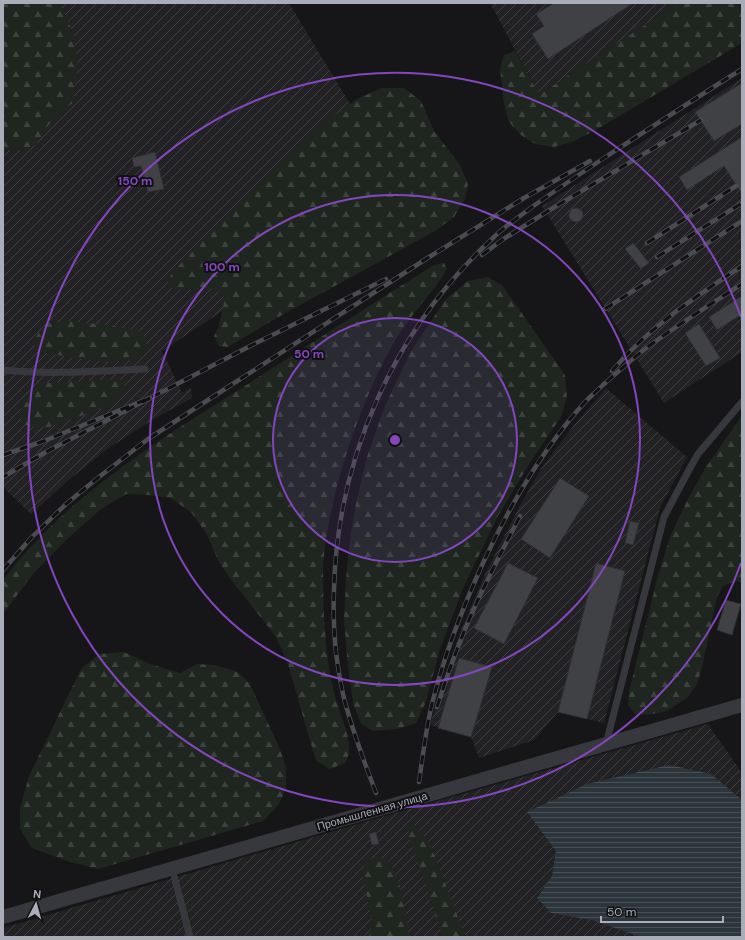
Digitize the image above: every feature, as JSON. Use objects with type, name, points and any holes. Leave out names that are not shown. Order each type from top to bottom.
[{"type":"street","name":"Промышленная улица","points":[[3,917],[742,706]]},
{"type":"lane","points":[[3,370],[37,373],[60,373],[145,369]]},
{"type":"lane","points":[[606,744],[664,517],[698,454],[742,402]]},
{"type":"lane","points":[[172,868],[190,937]]},
{"type":"shaded area","points":[[3,3],[289,3],[403,192],[162,351],[182,393],[191,388],[192,398],[152,420],[106,450],[71,478],[31,514],[3,487]]},
{"type":"shaded area","points":[[490,3],[678,3],[539,95]]},
{"type":"shaded area","points":[[742,78],[742,352],[664,403],[542,206]]},
{"type":"shaded area","points":[[606,388],[687,457],[660,508],[604,723],[558,712],[534,740],[479,758],[471,737],[430,725],[439,694],[461,630],[486,572],[518,509],[542,467],[574,425]]},
{"type":"shaded area","points":[[708,724],[742,773],[742,937],[3,937],[3,928],[385,816]]},
{"type":"shaded area","points":[[669,765],[711,774],[742,800],[742,937],[641,937],[592,920],[551,913],[537,898],[552,876],[556,851],[527,812],[587,784]]},
{"type":"green space","points":[[3,3],[59,3],[74,34],[78,67],[73,103],[59,112],[47,127],[36,145],[18,151],[3,150],[3,123],[5,117],[3,104]]},
{"type":"green space","points":[[678,3],[742,3],[742,43],[601,127],[574,141],[554,147],[535,144],[521,135],[509,122],[504,104],[500,68],[504,55],[515,51],[539,95]]},
{"type":"green space","points":[[382,88],[404,88],[421,101],[434,131],[460,165],[468,184],[465,199],[454,217],[435,231],[273,320],[228,347],[219,346],[214,336],[219,326],[225,298],[217,290],[202,288],[185,290],[172,288],[167,281],[173,272],[250,192],[316,128],[357,99]]},
{"type":"green space","points":[[444,263],[447,269],[397,337],[371,389],[343,463],[330,515],[326,537],[323,571],[325,628],[332,685],[345,726],[349,745],[349,753],[345,763],[330,769],[316,761],[287,661],[276,637],[231,580],[218,560],[206,533],[191,512],[170,498],[126,494],[101,509],[67,539],[33,574],[3,614],[3,580],[27,550],[54,523],[112,474],[175,430],[434,265]]},
{"type":"green space","points":[[488,277],[502,285],[565,375],[567,397],[561,417],[531,461],[498,516],[464,586],[440,649],[425,704],[416,723],[398,729],[373,731],[361,724],[353,703],[344,621],[346,578],[351,532],[367,457],[384,408],[411,351],[446,299],[468,281]]},
{"type":"green space","points":[[69,321],[140,331],[147,341],[145,354],[132,360],[108,362],[80,359],[36,351],[34,341],[39,332],[48,323]]},
{"type":"green space","points":[[116,379],[123,380],[126,386],[119,398],[109,406],[49,427],[30,427],[21,422],[21,405],[31,389],[46,383]]},
{"type":"green space","points":[[742,415],[742,583],[735,581],[723,586],[717,597],[702,667],[697,684],[688,697],[667,711],[647,715],[635,714],[628,705],[629,692],[658,575],[671,534],[706,467]]},
{"type":"green space","points":[[124,652],[150,664],[180,673],[197,664],[215,665],[238,672],[250,684],[279,747],[286,767],[286,788],[279,804],[263,821],[98,869],[67,861],[32,848],[20,829],[20,809],[29,776],[81,669],[99,654]]},
{"type":"green space","points":[[412,823],[429,841],[466,937],[443,937],[408,833]]},
{"type":"green space","points":[[378,857],[390,862],[399,883],[405,908],[409,937],[369,937],[372,923],[362,870],[367,860]]},
{"type":"building","points":[[554,3],[633,3],[548,59],[532,34],[544,26],[536,14]]},
{"type":"building","points":[[742,83],[742,124],[714,141],[695,112]]},
{"type":"building","points":[[742,137],[742,194],[724,166],[687,190],[679,177]]},
{"type":"building","points":[[155,152],[164,189],[148,192],[141,166],[134,167],[132,158]]},
{"type":"building","points":[[576,208],[581,210],[583,215],[581,220],[576,222],[571,220],[569,215],[571,210]]},
{"type":"building","points":[[633,243],[649,263],[641,269],[625,249]]},
{"type":"building","points":[[742,296],[742,314],[717,330],[709,317]]},
{"type":"building","points":[[699,324],[720,358],[706,366],[685,333]]},
{"type":"building","points":[[560,478],[589,496],[550,558],[521,539]]},
{"type":"building","points":[[630,521],[639,523],[633,545],[625,543]]},
{"type":"building","points":[[508,563],[538,578],[504,644],[474,628]]},
{"type":"building","points":[[596,563],[625,571],[587,719],[558,712]]},
{"type":"building","points":[[726,600],[741,604],[732,635],[717,630]]},
{"type":"building","points":[[459,658],[492,667],[471,737],[438,728]]},
{"type":"building","points":[[376,832],[379,844],[372,845],[369,834]]},
{"type":"railway","points":[[376,793],[362,757],[343,694],[336,653],[334,629],[334,590],[338,540],[346,492],[360,444],[378,398],[400,354],[427,312],[458,274],[507,226],[577,176],[742,69]]},
{"type":"railway","points":[[482,255],[502,240],[548,211],[701,120]]},
{"type":"railway","points":[[3,570],[31,538],[66,504],[148,439],[426,259],[524,198],[590,161]]},
{"type":"railway","points":[[647,243],[736,186]]},
{"type":"railway","points":[[657,257],[742,203]]},
{"type":"railway","points":[[605,309],[742,221]]},
{"type":"railway","points":[[612,371],[626,355],[673,314],[742,266]]},
{"type":"railway","points":[[152,397],[254,344],[386,279]]},
{"type":"railway","points":[[419,782],[431,710],[443,665],[455,630],[493,541],[528,478],[555,438],[570,419],[604,384],[649,346],[742,284]]},
{"type":"railway","points":[[3,455],[44,441],[152,397],[44,453],[3,477]]},
{"type":"railway","points":[[437,707],[470,616],[520,516]]}]
